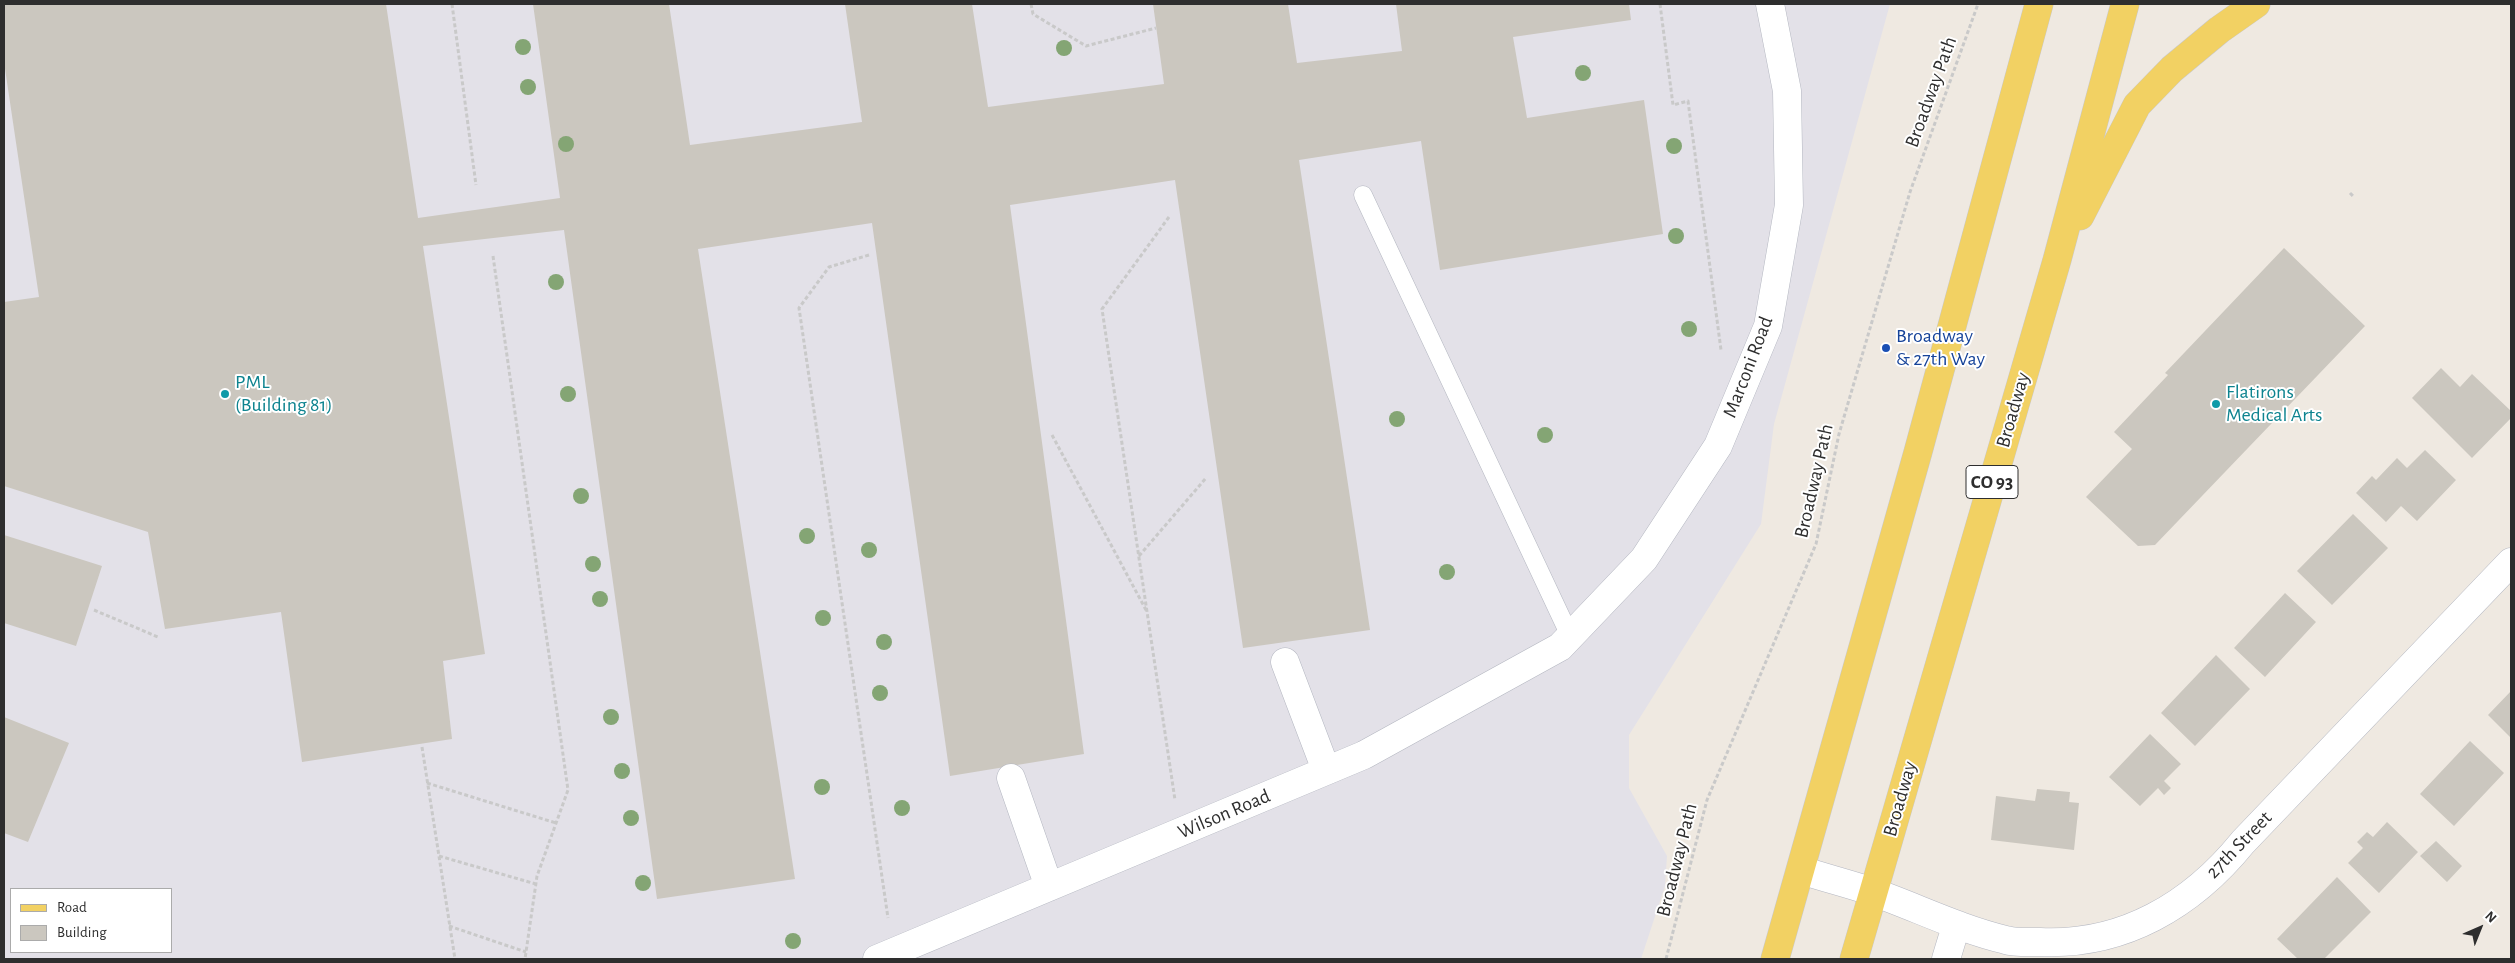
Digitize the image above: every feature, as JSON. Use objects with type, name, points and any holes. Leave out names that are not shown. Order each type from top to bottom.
[{"type":"main road","points":[[1775,959],[1920,443],[2039,4],[2045,4]]},
{"type":"main road","name":"Broadway","points":[[1854,959],[2057,260],[2125,4]]},
{"type":"main road","points":[[2057,260],[2137,106],[2172,69],[2219,30],[2256,4]]},
{"type":"street","name":"Marconi Road","points":[[1565,642],[1644,559],[1718,446],[1768,326],[1790,205],[1787,91],[1770,4]]},
{"type":"street","name":"27th Street","points":[[1800,870],[1873,892],[1956,926],[2008,941],[2062,943],[2114,934],[2164,913],[2220,870],[2243,842],[2511,562]]},
{"type":"street","name":"Wilson Road","points":[[877,959],[1364,755],[1565,642]]},
{"type":"street","points":[[1285,662],[1326,770]]},
{"type":"street","points":[[1010,778],[1049,887]]},
{"type":"street","points":[[1946,959],[1956,926]]},
{"type":"lane","points":[[1364,195],[1565,642]]},
{"type":"path","points":[[452,4],[476,185]]},
{"type":"path","points":[[1031,4],[1033,14],[1086,46],[1156,28]]},
{"type":"path","points":[[1660,4],[1673,105],[1688,101],[1721,351]]},
{"type":"path","name":"Broadway Path","points":[[1666,959],[1707,800],[1816,544],[1838,434],[1910,192],[1978,4]]},
{"type":"path","points":[[1168,217],[1102,309],[1175,800]]},
{"type":"path","points":[[869,255],[829,268],[799,308],[888,919]]},
{"type":"path","points":[[493,256],[568,790],[536,884],[525,959]]},
{"type":"path","points":[[1052,434],[1147,613]]},
{"type":"path","points":[[1139,556],[1206,478]]},
{"type":"path","points":[[94,610],[158,637]]},
{"type":"path","points":[[422,747],[455,959]]},
{"type":"path","points":[[427,783],[556,823]]},
{"type":"path","points":[[438,856],[536,884]]},
{"type":"path","points":[[450,926],[526,952]]},
{"type":"shaded area","points":[[4,4],[1890,4],[1774,424],[1761,524],[1629,735],[1629,788],[1667,856],[1665,886],[1641,959],[4,959]]},
{"type":"building","points":[[4,4],[386,4],[418,218],[560,198],[533,4],[669,4],[690,145],[862,122],[845,4],[972,4],[988,107],[1164,84],[1153,4],[1288,4],[1297,63],[1402,51],[1396,4],[1629,4],[1631,20],[1513,37],[1527,118],[1644,100],[1663,234],[1440,270],[1421,141],[1299,160],[1370,630],[1243,648],[1175,180],[1010,205],[1084,754],[950,776],[872,223],[698,249],[795,879],[657,899],[564,230],[423,246],[485,654],[443,661],[452,739],[302,762],[281,612],[165,629],[148,532],[4,486],[4,302],[39,297],[4,62]]},
{"type":"building","name":"Flatirons Medical Arts","points":[[2284,248],[2365,326],[2155,545],[2138,546],[2086,497],[2132,449],[2114,432],[2168,375],[2165,373]]},
{"type":"building","points":[[2441,368],[2460,387],[2472,374],[2511,411],[2511,418],[2472,458],[2412,398]]},
{"type":"building","points":[[2425,450],[2456,480],[2417,521],[2401,506],[2386,522],[2356,493],[2372,476],[2376,480],[2397,458],[2407,468]]},
{"type":"building","points":[[2353,514],[2388,548],[2332,605],[2297,571]]},
{"type":"building","points":[[4,535],[102,566],[76,646],[4,623]]},
{"type":"building","points":[[2285,593],[2316,622],[2265,677],[2234,648]]},
{"type":"building","points":[[2216,655],[2250,689],[2195,746],[2161,713]]},
{"type":"building","points":[[2511,691],[2511,738],[2488,715]]},
{"type":"building","points":[[4,717],[69,743],[28,842],[4,833]]},
{"type":"building","points":[[2150,734],[2181,764],[2164,781],[2171,788],[2164,795],[2158,788],[2140,806],[2109,777]]},
{"type":"building","points":[[2470,741],[2504,773],[2454,826],[2420,794]]},
{"type":"building","points":[[2037,789],[2070,792],[2069,802],[2079,803],[2074,850],[1991,840],[1996,796],[2035,801]]},
{"type":"building","points":[[2387,822],[2418,852],[2379,893],[2348,863],[2363,848],[2357,842],[2367,832],[2373,837]]},
{"type":"building","points":[[2436,841],[2462,866],[2447,882],[2420,856]]},
{"type":"building","points":[[2337,877],[2371,912],[2324,959],[2298,959],[2277,939]]},
{"type":"place","name":"Broadway & 27th Way","points":[[1886,348]]},
{"type":"place","name":"PML (Building 81)","points":[[225,394]]},
{"type":"place","name":"Flatirons Medical Arts","points":[[2216,404]]}]
